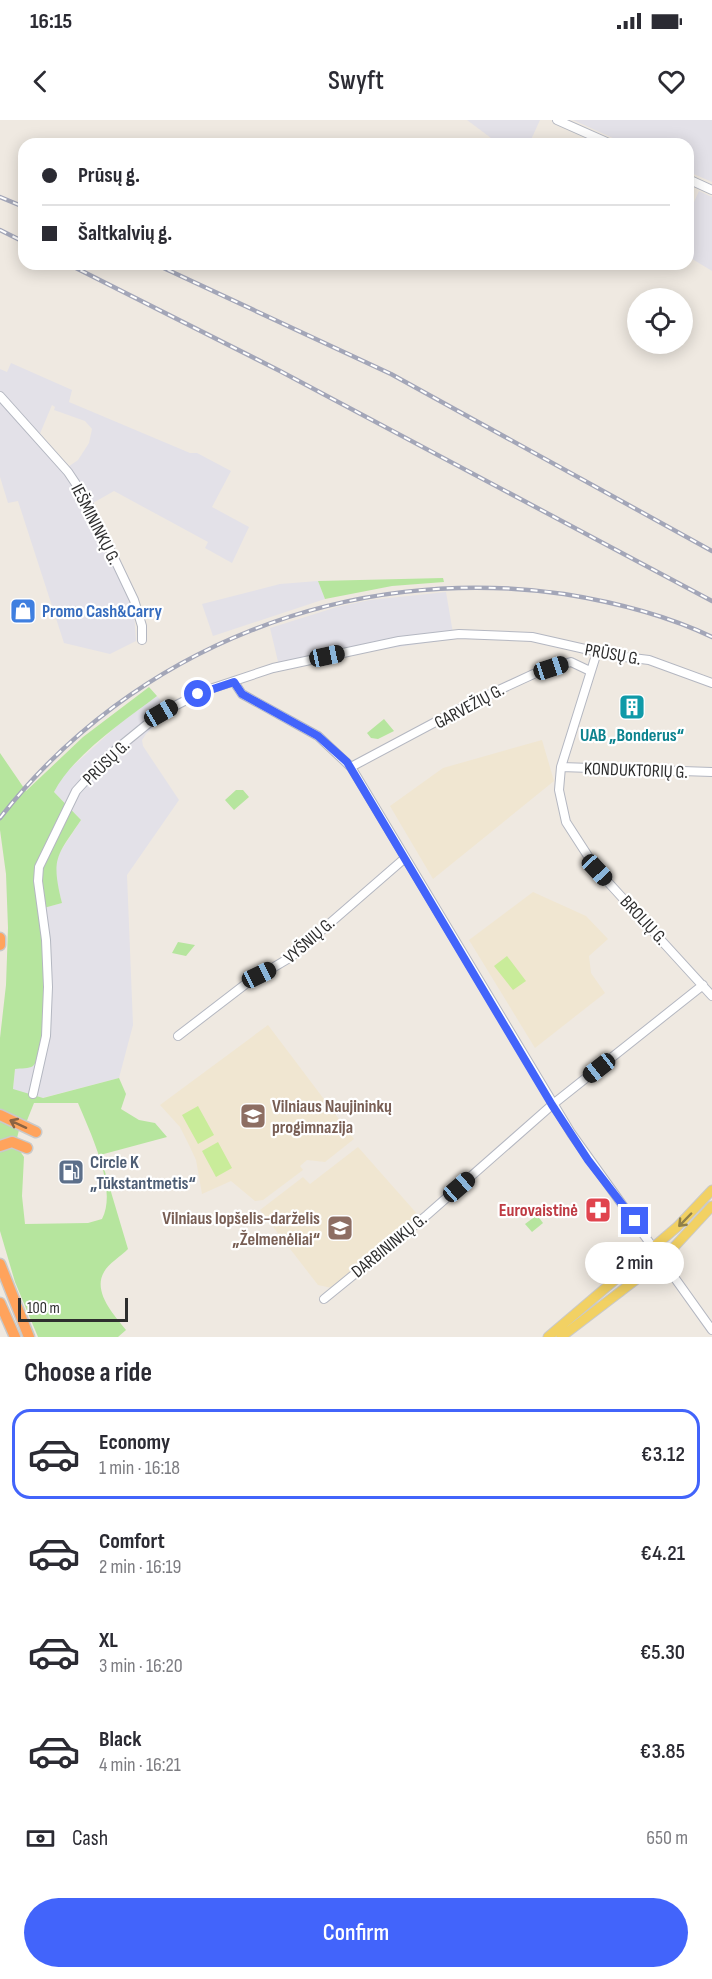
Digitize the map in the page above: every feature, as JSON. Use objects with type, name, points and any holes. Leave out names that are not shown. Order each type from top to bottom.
[{"type":"highway","points":[[0,938],[0,945]]},
{"type":"highway","points":[[0,1115],[36,1132]]},
{"type":"highway","points":[[0,1146],[12,1142],[27,1148]]},
{"type":"highway","points":[[0,1264],[29,1337]]},
{"type":"highway","points":[[0,1303],[15,1337]]},
{"type":"main road","points":[[548,1337],[655,1247],[712,1190]]},
{"type":"main road","points":[[561,1337],[663,1259],[712,1206]]},
{"type":"street","points":[[557,120],[598,138]]},
{"type":"street","points":[[694,182],[712,190]]},
{"type":"street","name":"IEŠMININKŲ G.","points":[[1,398],[68,472],[86,499],[134,600],[142,626],[142,640]]},
{"type":"street","name":"PRŪSŲ G.","points":[[33,1094],[46,1036],[46,940],[38,874],[45,851],[67,814],[76,791],[107,757],[161,713],[204,691],[273,668],[324,656],[431,637],[515,635],[649,660],[712,683]]},
{"type":"street","points":[[574,646],[571,662],[591,671]]},
{"type":"street","name":"BROLIŲ G.","points":[[597,652],[561,768],[561,807],[566,822],[579,846],[597,870],[712,996]]},
{"type":"street","name":"GARVEŽIŲ G.","points":[[351,767],[482,697],[540,672],[571,662]]},
{"type":"street","points":[[234,682],[242,694],[318,736],[351,767],[552,1105],[588,1160],[655,1247],[712,1330]]},
{"type":"street","name":"KONDUKTORIŲ G.","points":[[561,768],[712,772]]},
{"type":"street","name":"VYŠNIŲ G.","points":[[178,1035],[248,983],[291,957],[405,858]]},
{"type":"street","name":"DARBININKŲ G.","points":[[324,1299],[427,1215],[552,1105],[703,985]]},
{"type":"shaded area","points":[[467,120],[540,120],[532,138],[491,138]]},
{"type":"shaded area","points":[[573,120],[712,120],[712,182],[694,174],[694,138],[613,138]]},
{"type":"shaded area","points":[[699,191],[712,197],[712,271],[694,260],[694,202]]},
{"type":"shaded area","points":[[11,363],[72,390],[69,402],[190,453],[197,453],[231,471],[212,507],[249,527],[232,563],[205,548],[208,542],[114,491],[93,503],[133,595],[136,641],[110,654],[64,643],[18,501],[8,503],[0,477],[0,398],[12,404],[0,391],[0,369],[7,372]],"holes":[[[52,405],[55,407],[54,410],[85,421],[92,429],[89,443],[78,460],[68,467],[39,436]]]},
{"type":"shaded area","points":[[318,581],[325,599],[213,636],[202,604],[280,584]]},
{"type":"shaded area","points":[[446,592],[454,639],[349,654],[280,670],[270,628],[337,607],[370,600]]},
{"type":"shaded area","points":[[157,696],[170,712],[146,734],[142,740],[143,746],[179,800],[127,875],[133,1025],[119,1078],[42,1098],[13,1090],[15,1068],[32,1067],[40,909],[62,903],[54,872],[56,858],[81,820],[54,792],[62,776],[119,724]]},
{"type":"shaded area","points":[[542,740],[554,781],[433,879],[390,806],[443,768]]},
{"type":"shaded area","points":[[533,892],[586,916],[608,939],[589,956],[591,973],[605,993],[535,1048],[469,940]]},
{"type":"shaded area","name":"Vilniaus Naujininkų progimnazija","points":[[268,1025],[354,1139],[325,1162],[307,1160],[300,1166],[303,1170],[263,1200],[255,1201],[231,1181],[202,1194],[196,1160],[190,1147],[180,1127],[160,1105]]},
{"type":"shaded area","name":"Vilniaus lopšelis-darželis „Želmenėliai“","points":[[358,1147],[419,1216],[332,1288],[318,1285],[260,1210],[303,1177],[310,1184]]},
{"type":"green space","points":[[443,578],[444,582],[392,586],[325,599],[318,581]]},
{"type":"green space","points":[[149,687],[157,696],[86,752],[73,765],[54,792],[81,820],[58,858],[57,876],[62,903],[40,909],[44,991],[42,1039],[33,1066],[15,1069],[13,1089],[43,1098],[119,1078],[126,1094],[121,1109],[139,1120],[155,1123],[167,1137],[100,1155],[128,1249],[106,1269],[101,1280],[101,1288],[106,1303],[126,1330],[118,1337],[38,1337],[15,1282],[0,1231],[0,1149],[18,1148],[24,1157],[22,1196],[25,1224],[88,1223],[102,1219],[107,1192],[95,1145],[78,1103],[34,1103],[26,1123],[0,1109],[0,1038],[6,985],[8,928],[6,874],[0,830],[0,753],[26,791],[83,737]]},
{"type":"green space","points":[[384,719],[394,731],[378,739],[371,738],[367,733]]},
{"type":"green space","points":[[236,790],[243,790],[249,797],[234,810],[225,800]]},
{"type":"green space","points":[[178,942],[195,945],[186,956],[172,953]]},
{"type":"green space","points":[[507,956],[526,981],[513,990],[494,966]]},
{"type":"green space","points":[[198,1106],[214,1135],[198,1144],[182,1115]]},
{"type":"green space","points":[[0,1121],[19,1130],[17,1138],[0,1140]]},
{"type":"green space","points":[[218,1142],[232,1168],[216,1177],[202,1151]]},
{"type":"green space","points":[[537,1215],[543,1223],[532,1232],[525,1224]]},
{"type":"railway","points":[[0,197],[18,204]]},
{"type":"railway","points":[[0,230],[18,239]]},
{"type":"railway","points":[[80,270],[280,371],[712,601]]},
{"type":"railway","points":[[168,270],[391,374],[712,551]]},
{"type":"railway","points":[[0,818],[54,758],[114,706],[180,664],[252,630],[327,606],[404,592],[484,588],[564,594],[640,610],[712,637]]},
{"type":"place","name":"Promo Cash&Carry","points":[[23,611]]},
{"type":"place","name":"UAB „Bonderus“","points":[[632,707]]},
{"type":"place","name":"Vilniaus Naujininkų progimnazija","points":[[253,1116]]},
{"type":"place","name":"Circle K „Tūkstantmetis“","points":[[71,1172]]},
{"type":"place","name":"Eurovaistinė","points":[[598,1210]]},
{"type":"place","name":"Vilniaus lopšelis-darželis „Želmenėliai“","points":[[340,1228]]},
{"type":"route","points":[[198,694],[234,682],[242,694],[318,736],[347,762],[362,783],[552,1105],[588,1160],[635,1221]]}]
